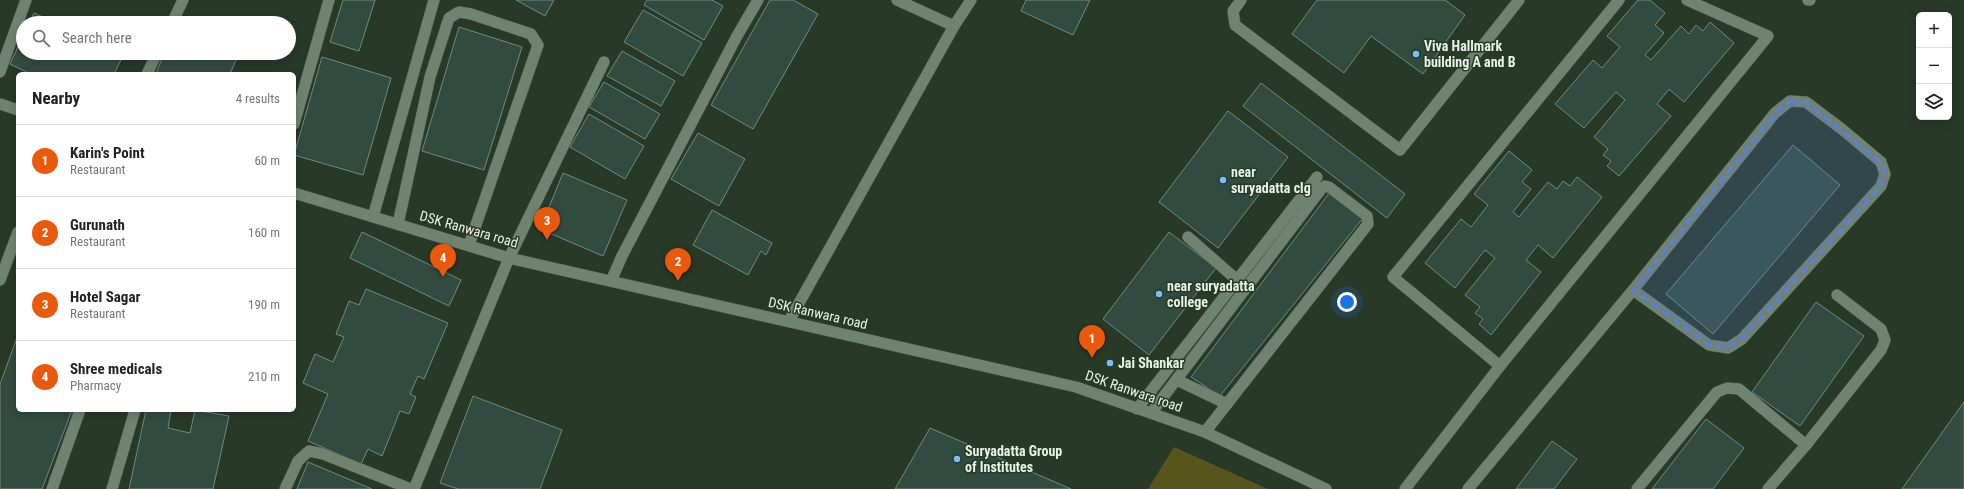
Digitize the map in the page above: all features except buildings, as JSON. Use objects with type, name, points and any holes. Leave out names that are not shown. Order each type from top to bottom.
[{"type":"street","points":[[20,16],[26,0]]},
{"type":"street","points":[[175,16],[183,0]]},
{"type":"street","points":[[296,117],[330,0]]},
{"type":"street","points":[[373,217],[434,0]]},
{"type":"street","points":[[612,281],[622,256],[737,36],[758,0]]},
{"type":"street","points":[[897,0],[954,26]]},
{"type":"street","points":[[789,321],[954,26],[971,0]]},
{"type":"street","points":[[1241,0],[1232,11],[1235,25],[1400,150],[1519,0]]},
{"type":"street","points":[[1500,366],[1393,277],[1619,0]]},
{"type":"street","points":[[1405,489],[1500,366],[1768,36],[1688,0]]},
{"type":"street","points":[[398,224],[430,77],[449,18],[459,12],[471,14],[531,34],[538,45],[469,245]]},
{"type":"street","points":[[0,72],[16,28]]},
{"type":"street","points":[[148,72],[154,60]]},
{"type":"street","points":[[414,489],[509,258],[604,62]]},
{"type":"street","points":[[1468,489],[1775,113],[1790,101],[1806,102],[1843,130],[1881,162],[1885,174],[1881,186],[1742,339],[1728,348],[1710,345],[1632,290]]},
{"type":"street","points":[[0,104],[16,109]]},
{"type":"street","points":[[1137,408],[1317,177]]},
{"type":"street","points":[[1151,413],[1322,188],[1325,186],[1329,187],[1367,216],[1368,224],[1205,432]]},
{"type":"street","name":"DSK Ranwara road","points":[[296,194],[509,258],[1076,387],[1205,432],[1326,489]]},
{"type":"street","points":[[0,280],[16,237]]},
{"type":"street","points":[[1188,237],[1237,280]]},
{"type":"street","points":[[1768,489],[1881,350],[1885,340],[1881,329],[1838,296]]},
{"type":"street","points":[[1177,380],[1227,404]]},
{"type":"street","points":[[1637,489],[1717,392],[1726,388],[1739,389],[1806,444]]},
{"type":"street","points":[[52,489],[79,412]]},
{"type":"street","points":[[112,489],[134,412]]},
{"type":"street","points":[[285,489],[298,461],[310,451],[323,454],[411,489]]},
{"type":"highlighted area","points":[[1790,101],[1806,102],[1881,162],[1885,174],[1881,186],[1742,339],[1728,348],[1709,345],[1633,290],[1775,113]]},
{"type":"shaded area","points":[[1174,447],[1268,489],[1148,489]]},
{"type":"place","name":"Viva Hallmark building A and B","points":[[1416,54]]},
{"type":"place","name":"near suryadatta clg","points":[[1223,180]]},
{"type":"place","name":"Hotel Sagar","points":[[547,240]]},
{"type":"place","name":"Shree medicals","points":[[443,277]]},
{"type":"place","name":"Gurunath","points":[[678,281]]},
{"type":"place","name":"near suryadatta college","points":[[1159,294]]},
{"type":"place","name":"Karin's Point","points":[[1092,358]]},
{"type":"place","name":"Jai Shankar","points":[[1110,363]]},
{"type":"place","name":"Suryadatta Group of Institutes","points":[[957,459]]}]
